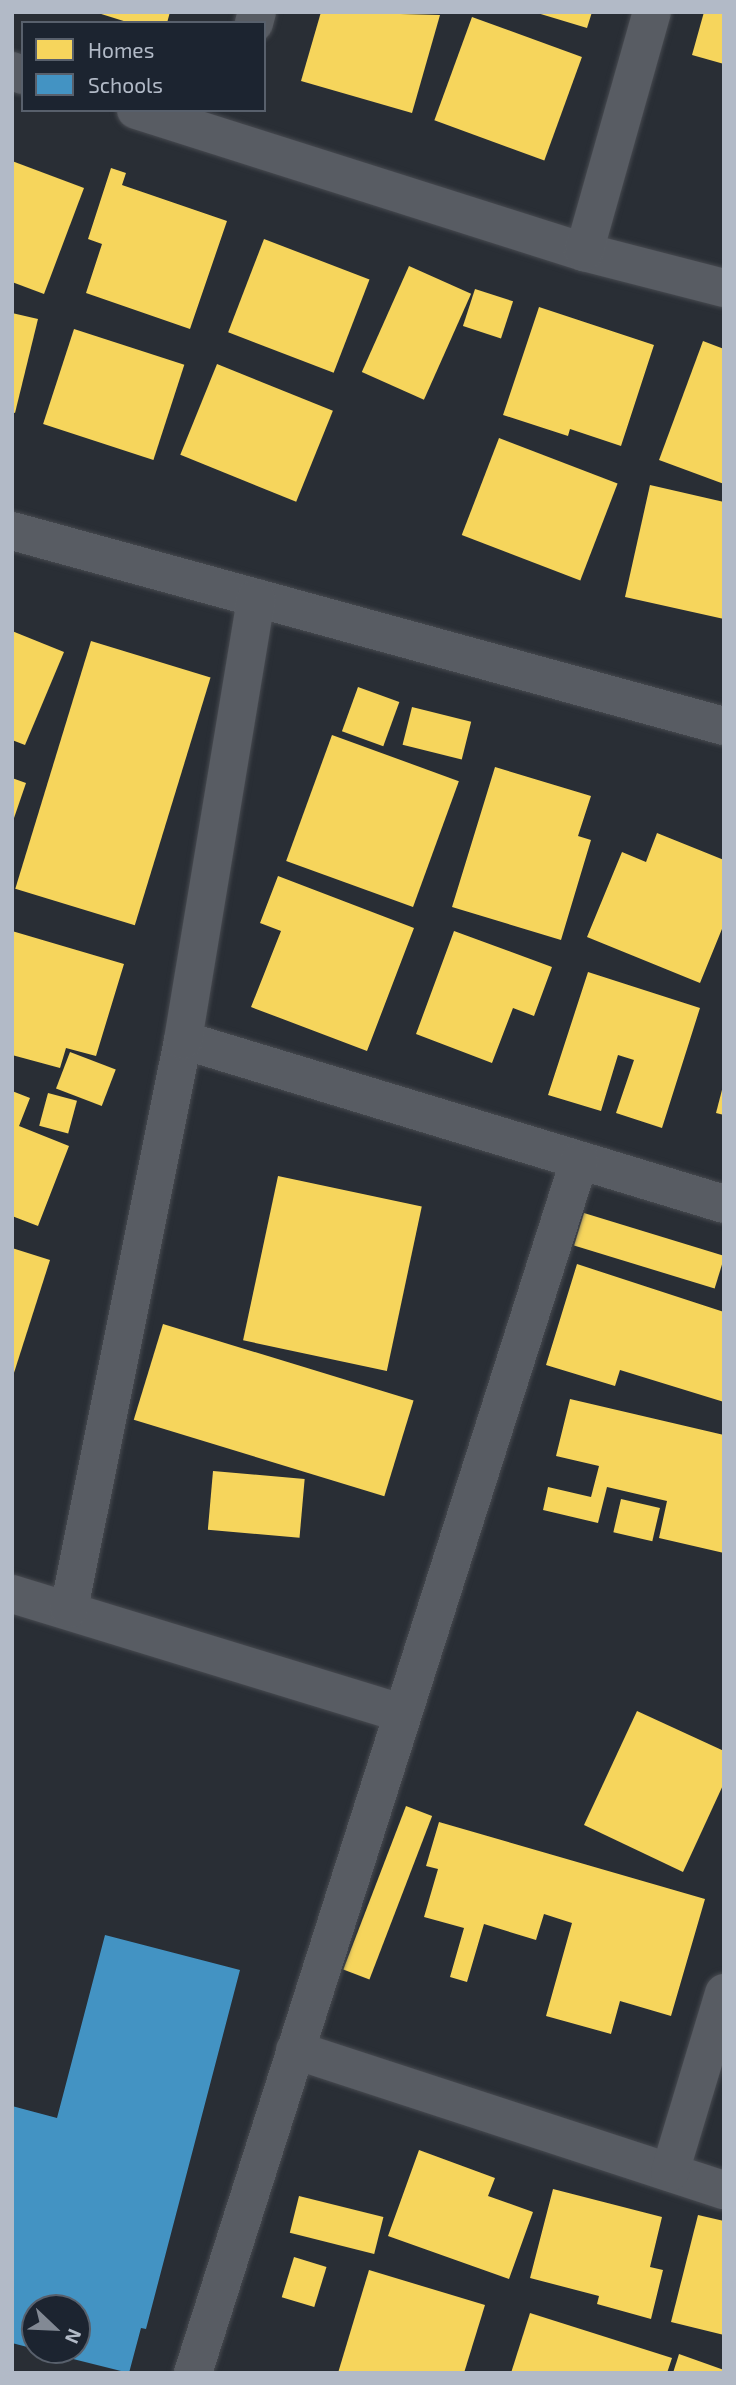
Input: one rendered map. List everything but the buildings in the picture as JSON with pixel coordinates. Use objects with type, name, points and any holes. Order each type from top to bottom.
[{"type":"street","points":[[584,252],[652,12]]},
{"type":"street","points":[[149,112],[226,124],[584,252],[724,288]]},
{"type":"street","points":[[12,531],[724,726]]},
{"type":"street","points":[[69,1609],[183,1040],[256,598]]},
{"type":"street","points":[[183,1040],[724,1205]]},
{"type":"street","points":[[192,2373],[579,1160]]},
{"type":"street","points":[[12,1594],[69,1609],[402,1713]]},
{"type":"street","points":[[670,2172],[724,1993]]},
{"type":"street","points":[[295,2050],[724,2190]]}]
